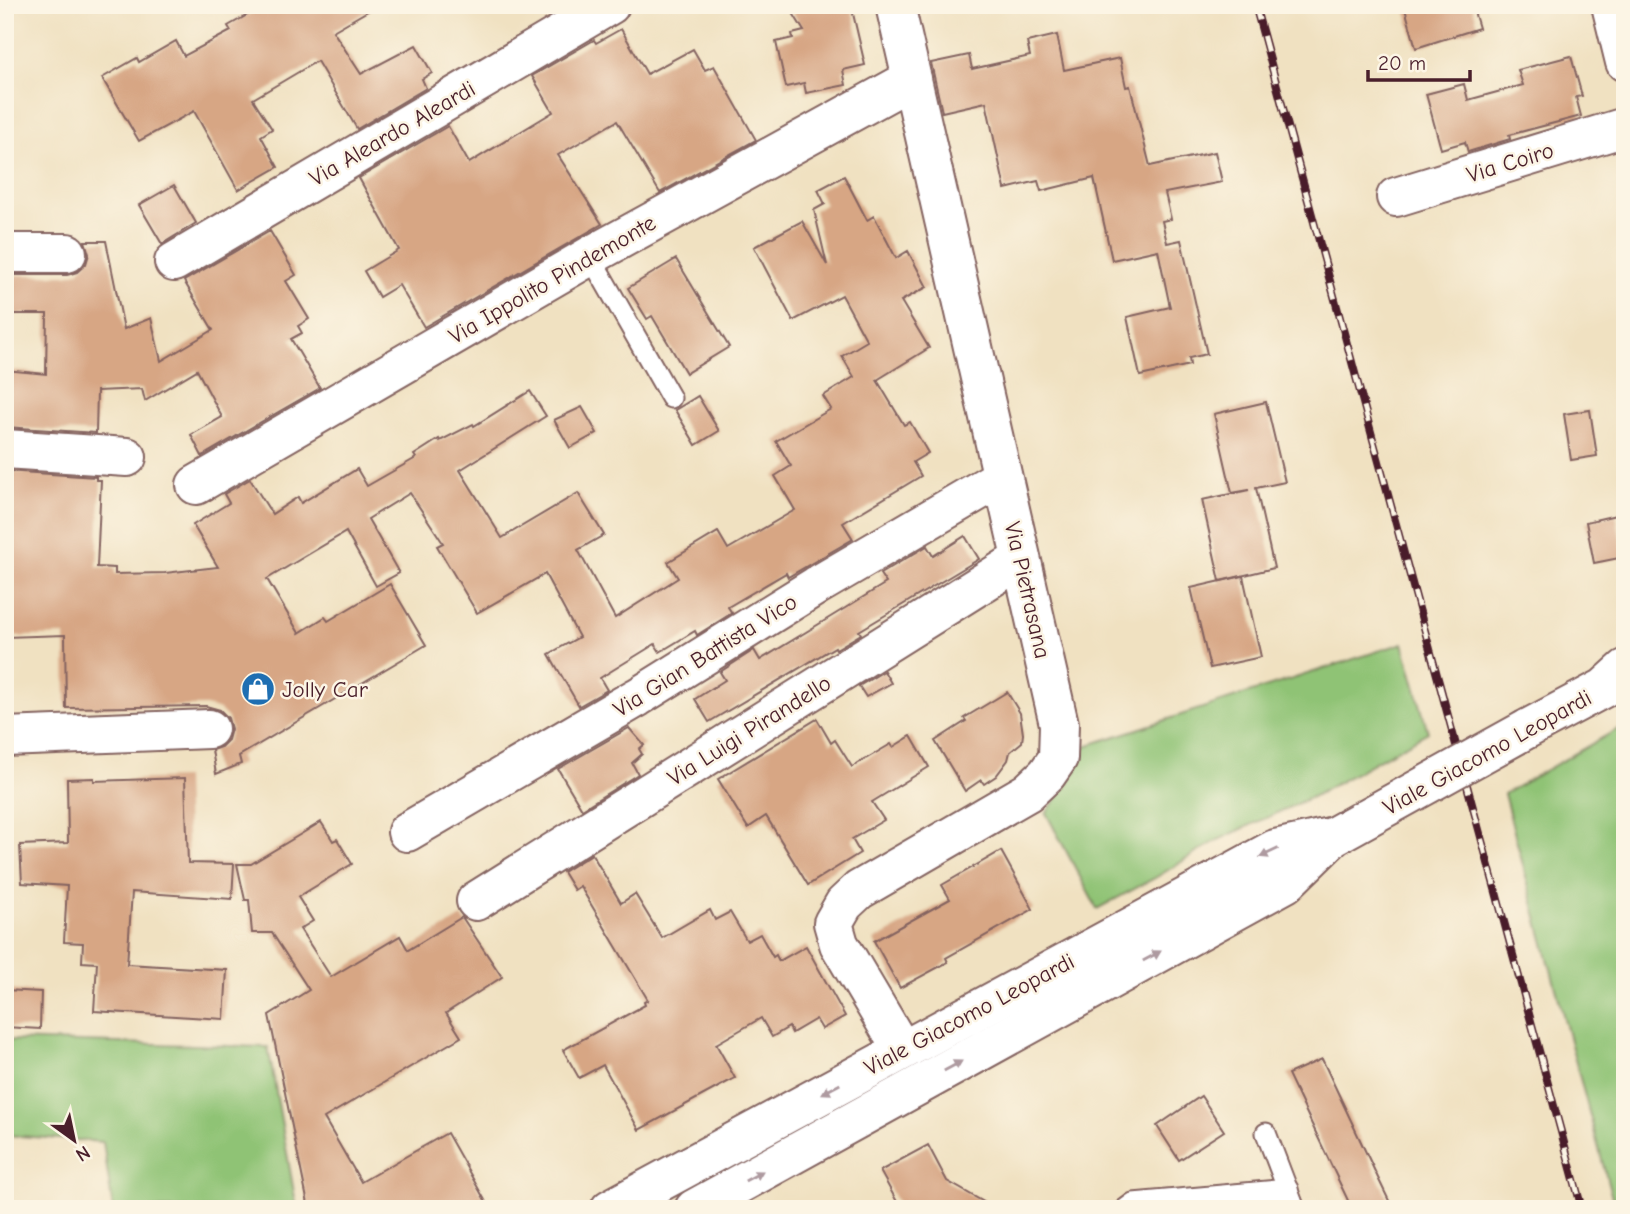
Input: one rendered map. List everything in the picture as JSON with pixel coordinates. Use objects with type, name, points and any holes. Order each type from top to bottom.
[{"type":"street","name":"Via Aleardo Aleardi","points":[[174,262],[610,5]]},
{"type":"street","name":"Via Pietrasana","points":[[895,5],[1059,724],[1058,758],[1047,774],[1028,792],[859,890],[844,904],[833,923],[839,944],[902,1050]]},
{"type":"street","points":[[1611,5],[1625,62]]},
{"type":"street","name":"Via Ippolito Pindemonte","points":[[196,485],[590,256],[912,79]]},
{"type":"street","name":"Via Coiro","points":[[1396,197],[1625,127]]},
{"type":"street","points":[[5,253],[67,253]]},
{"type":"street","points":[[5,449],[127,457]]},
{"type":"street","name":"Via Gian Battista Vico","points":[[407,832],[638,697],[816,586],[1002,477]]},
{"type":"street","name":"Via Luigi Pirandello","points":[[476,901],[1021,559]]},
{"type":"street","name":"Viale Giacomo Leopardi","points":[[694,1209],[1286,883],[1334,836],[1618,680]]},
{"type":"street","points":[[5,737],[209,729]]},
{"type":"street","name":"Viale Giacomo Leopardi","points":[[628,1204],[902,1050],[1275,849],[1334,836]]},
{"type":"lane","points":[[590,256],[671,398]]},
{"type":"lane","points":[[1266,1133],[1295,1209]]},
{"type":"lane","points":[[1125,1209],[1133,1203],[1166,1205],[1288,1189]]},
{"type":"green space","points":[[1403,643],[1428,732],[1316,795],[1218,840],[1097,909],[1046,813],[1071,775],[1076,749]]},
{"type":"green space","points":[[1625,725],[1625,1209],[1615,1209],[1504,794]]},
{"type":"green space","points":[[5,1040],[268,1047],[297,1209],[113,1209],[103,1142],[5,1135]]},
{"type":"building","points":[[265,5],[378,5],[333,31],[361,74],[416,45],[432,73],[422,79],[426,88],[357,129],[317,61],[253,99],[272,129],[261,136],[278,167],[238,190],[194,111],[139,141],[102,78],[137,58],[139,62],[176,41],[184,56],[231,31],[228,26]]},
{"type":"building","points":[[788,5],[851,5],[865,65],[843,70],[846,85],[806,93],[804,83],[786,87],[776,42],[793,38],[792,34],[804,31]]},
{"type":"building","points":[[1404,5],[1472,5],[1479,28],[1416,48]]},
{"type":"building","points":[[621,29],[647,74],[693,49],[705,70],[714,66],[756,140],[660,193],[617,121],[558,155],[602,224],[424,327],[399,285],[379,297],[364,271],[399,250],[359,178],[448,126],[469,163],[553,112],[532,76],[594,40],[596,43]]},
{"type":"building","points":[[1057,35],[1064,70],[1120,58],[1126,87],[1130,86],[1150,166],[1215,152],[1222,182],[1165,193],[1171,219],[1162,221],[1167,243],[1181,240],[1207,354],[1189,358],[1190,365],[1140,376],[1127,317],[1170,307],[1158,250],[1112,260],[1094,178],[1041,191],[1038,181],[1005,189],[986,102],[942,112],[931,63],[969,55],[972,69],[1030,56],[1027,42]]},
{"type":"building","points":[[1571,56],[1582,96],[1576,97],[1581,116],[1509,135],[1510,139],[1468,152],[1465,142],[1441,149],[1426,94],[1464,84],[1468,100],[1523,85],[1518,70]]},
{"type":"building","points":[[844,176],[867,220],[874,216],[896,258],[908,251],[927,287],[901,301],[929,348],[877,380],[904,425],[910,422],[928,453],[913,462],[921,476],[843,523],[853,539],[788,577],[786,573],[728,607],[732,613],[697,635],[695,631],[660,652],[655,644],[600,678],[607,690],[579,706],[549,654],[579,637],[545,574],[477,613],[437,546],[443,543],[410,493],[368,519],[399,573],[376,586],[346,532],[267,579],[299,633],[325,617],[328,621],[390,584],[426,645],[239,756],[241,764],[216,774],[212,750],[221,747],[228,740],[231,729],[228,718],[220,710],[206,706],[66,708],[65,635],[5,637],[5,471],[96,477],[96,480],[101,480],[97,567],[115,568],[115,574],[165,573],[218,567],[193,525],[229,503],[224,494],[250,479],[272,514],[298,497],[301,503],[357,469],[367,486],[416,458],[414,455],[439,439],[440,441],[473,424],[474,426],[530,391],[546,416],[460,470],[502,538],[578,493],[604,535],[578,550],[615,618],[678,578],[668,562],[718,532],[728,549],[795,510],[775,476],[791,466],[776,441],[831,409],[823,396],[854,377],[842,356],[867,341],[842,295],[793,321],[754,247],[802,221],[827,265],[814,210],[825,204],[818,190]]},
{"type":"building","points":[[174,185],[196,223],[162,244],[139,205]]},
{"type":"building","points":[[270,231],[296,275],[286,281],[309,319],[298,326],[302,333],[291,339],[320,388],[202,456],[191,435],[222,417],[197,370],[145,401],[142,389],[97,391],[96,433],[5,427],[5,370],[46,374],[47,314],[5,314],[5,275],[67,275],[77,272],[86,264],[89,254],[85,241],[106,241],[124,329],[151,318],[161,361],[213,330],[184,281]]},
{"type":"building","points":[[676,259],[729,347],[686,373],[652,316],[647,319],[628,288]]},
{"type":"building","points":[[698,396],[719,431],[696,445],[675,410]]},
{"type":"building","points":[[1266,402],[1285,482],[1256,488],[1274,568],[1220,581],[1202,500],[1249,490],[1232,493],[1214,414]]},
{"type":"building","points":[[582,407],[597,433],[570,448],[554,420]]},
{"type":"building","points":[[1590,410],[1597,456],[1571,460],[1564,414]]},
{"type":"building","points":[[1616,515],[1624,557],[1594,563],[1586,522]]},
{"type":"building","points":[[965,536],[979,559],[859,631],[861,634],[709,722],[695,699],[725,680],[720,672],[754,650],[760,660],[886,583],[880,574],[927,546],[933,556]]},
{"type":"building","points":[[1243,576],[1261,657],[1210,668],[1191,588]]},
{"type":"building","points":[[884,671],[891,683],[866,697],[859,686]]},
{"type":"building","points":[[1007,692],[1020,713],[1022,742],[1010,752],[1008,760],[996,776],[984,784],[981,780],[965,791],[935,741],[966,721],[964,718]]},
{"type":"building","points":[[817,719],[831,743],[835,740],[852,767],[891,744],[893,747],[911,736],[929,767],[872,802],[884,820],[852,839],[860,853],[808,885],[766,816],[748,828],[718,779]]},
{"type":"building","points":[[629,728],[644,745],[639,749],[642,754],[632,763],[638,774],[582,809],[558,769]]},
{"type":"building","points":[[94,778],[94,781],[185,778],[188,863],[234,864],[232,899],[132,892],[127,964],[227,970],[224,1019],[94,1011],[97,963],[82,962],[83,943],[64,942],[67,886],[22,883],[20,845],[68,843],[67,779]]},
{"type":"building","points":[[321,822],[333,841],[337,839],[352,864],[298,897],[313,921],[300,929],[331,977],[400,936],[408,950],[462,917],[502,977],[446,1013],[461,1037],[324,1118],[361,1182],[447,1133],[490,1209],[309,1209],[269,1015],[309,990],[272,933],[252,933],[249,900],[245,900],[237,864],[251,864]]},
{"type":"building","points":[[1001,851],[1033,909],[946,958],[948,962],[900,988],[874,941],[950,899],[942,885]]},
{"type":"building","points":[[592,854],[621,903],[635,894],[662,938],[710,910],[715,920],[730,912],[747,941],[760,934],[773,957],[776,955],[779,961],[806,946],[845,1016],[822,1029],[816,1019],[792,1033],[789,1027],[772,1037],[761,1018],[716,1044],[735,1078],[639,1130],[603,1065],[579,1078],[563,1050],[645,1005],[644,1002],[648,1000],[580,886],[574,890],[563,872]]},
{"type":"building","points":[[5,990],[41,992],[40,1029],[5,1027]]},
{"type":"building","points":[[1322,1059],[1393,1209],[1352,1209],[1288,1074]]},
{"type":"building","points":[[1201,1096],[1224,1131],[1179,1160],[1157,1126]]},
{"type":"building","points":[[928,1145],[947,1181],[996,1209],[901,1209],[880,1171]]},
{"type":"railway","points":[[1255,5],[1582,1209]]},
{"type":"place","name":"Jolly Car","points":[[258,689]]}]
